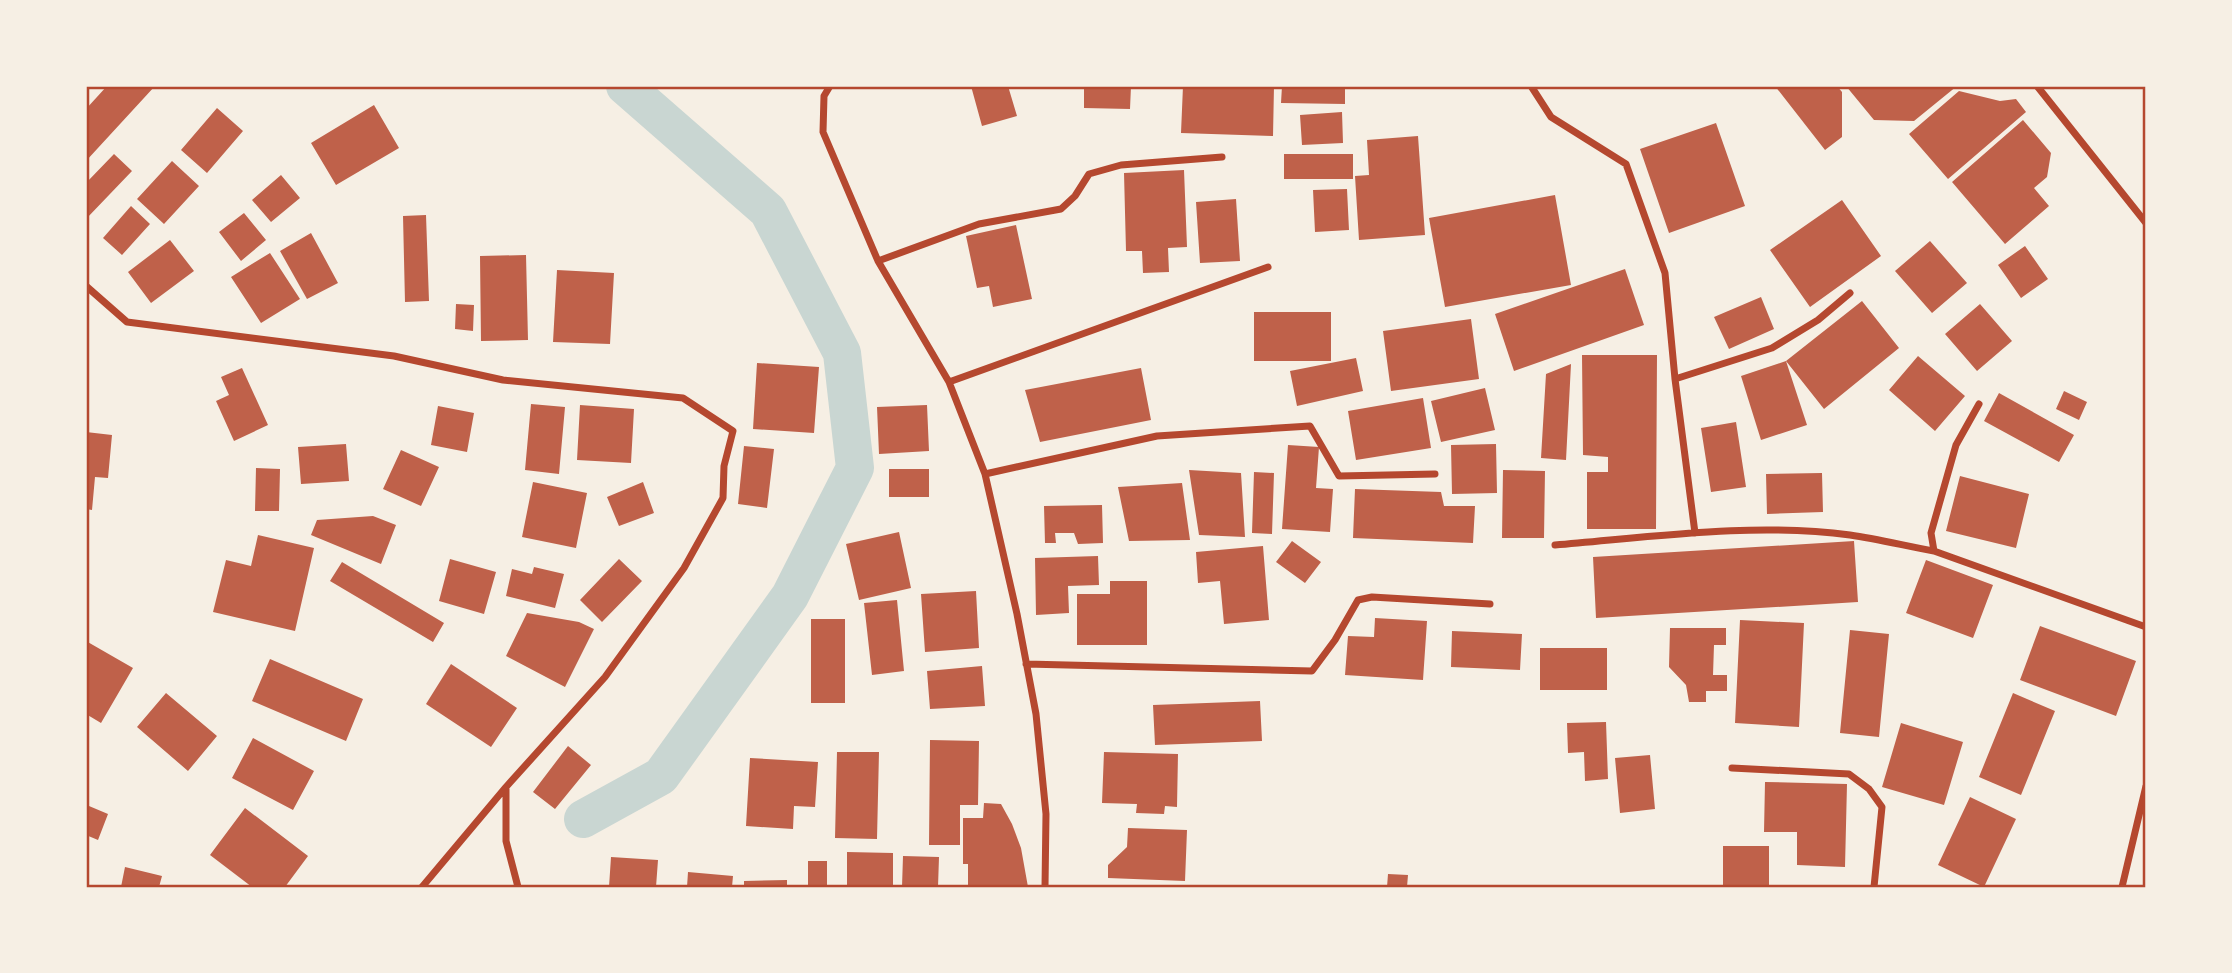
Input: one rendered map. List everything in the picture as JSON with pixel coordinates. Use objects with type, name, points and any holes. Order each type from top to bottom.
[{"type":"street","points":[[830,86],[824,96],[823,132],[878,261],[949,382],[985,474],[1017,614],[1036,714],[1046,814],[1045,887]]},
{"type":"street","points":[[1531,86],[1551,117],[1626,164],[1665,273],[1675,379],[1695,533]]},
{"type":"street","points":[[2037,86],[2146,223]]},
{"type":"street","points":[[878,261],[979,224],[1061,209],[1075,196],[1089,174],[1121,165],[1222,157]]},
{"type":"street","points":[[949,382],[1268,267]]},
{"type":"street","points":[[86,286],[127,322],[394,356],[503,380],[683,398],[733,431],[724,466],[723,498],[684,568],[605,677],[506,787],[422,887]]},
{"type":"street","points":[[1675,379],[1772,348],[1818,320],[1850,292]]},
{"type":"street","points":[[1934,551],[1931,533],[1956,445],[1979,404]]},
{"type":"street","points":[[985,474],[1157,436],[1310,426],[1339,476],[1435,474]]},
{"type":"street","points":[[1555,545],[1695,533],[1778,530],[1849,535],[1934,551],[2146,627]]},
{"type":"street","points":[[1026,664],[1312,671],[1335,640],[1358,600],[1372,597],[1490,604]]},
{"type":"street","points":[[1732,768],[1849,774],[1869,789],[1882,807],[1874,887]]},
{"type":"street","points":[[2122,887],[2146,786]]},
{"type":"street","points":[[506,787],[506,841],[518,887]]},
{"type":"building","points":[[107,86],[155,86],[86,161],[86,109]]},
{"type":"building","points":[[971,86],[1008,86],[1017,116],[982,126]]},
{"type":"building","points":[[1084,86],[1131,86],[1130,109],[1084,108]]},
{"type":"building","points":[[1183,86],[1274,86],[1273,136],[1181,133]]},
{"type":"building","points":[[1282,86],[1345,86],[1345,104],[1281,103]]},
{"type":"building","points":[[1775,86],[1837,86],[1842,92],[1842,137],[1825,150]]},
{"type":"building","points":[[1846,86],[1957,86],[1914,121],[1874,120]]},
{"type":"building","points":[[1959,91],[2000,101],[2016,99],[2026,112],[1948,179],[1909,134]]},
{"type":"building","points":[[374,105],[399,148],[336,185],[311,143]]},
{"type":"building","points":[[217,108],[243,131],[207,173],[181,150]]},
{"type":"building","points":[[1342,112],[1343,143],[1302,145],[1300,115]]},
{"type":"building","points":[[2023,120],[2051,153],[2047,177],[2034,188],[2049,206],[2005,244],[1952,182]]},
{"type":"building","points":[[1716,123],[1745,206],[1669,233],[1640,149]]},
{"type":"building","points":[[1418,136],[1425,235],[1359,240],[1355,176],[1369,175],[1367,140]]},
{"type":"building","points":[[114,154],[132,171],[86,219],[86,183]]},
{"type":"building","points":[[1284,154],[1353,154],[1353,179],[1284,179]]},
{"type":"building","points":[[172,161],[199,186],[164,224],[137,199]]},
{"type":"building","points":[[1184,170],[1187,247],[1168,248],[1169,272],[1143,273],[1142,251],[1126,251],[1124,173]]},
{"type":"building","points":[[281,175],[300,198],[271,222],[252,200]]},
{"type":"building","points":[[1347,189],[1349,230],[1315,232],[1313,190]]},
{"type":"building","points":[[1555,195],[1571,285],[1445,307],[1429,218]]},
{"type":"building","points":[[1236,199],[1240,261],[1200,263],[1196,202]]},
{"type":"building","points":[[1842,200],[1881,256],[1810,307],[1770,250]]},
{"type":"building","points":[[131,206],[150,224],[122,255],[103,238]]},
{"type":"building","points":[[244,213],[266,240],[241,261],[219,232]]},
{"type":"building","points":[[426,215],[429,301],[405,302],[403,216]]},
{"type":"building","points":[[1016,225],[1032,299],[993,307],[989,286],[977,288],[966,236]]},
{"type":"building","points":[[311,233],[338,283],[307,299],[280,251]]},
{"type":"building","points":[[170,240],[194,271],[151,303],[128,272]]},
{"type":"building","points":[[1930,241],[1967,283],[1932,313],[1895,271]]},
{"type":"building","points":[[2025,246],[2048,279],[2021,298],[1998,265]]},
{"type":"building","points":[[270,253],[300,299],[261,323],[231,277]]},
{"type":"building","points":[[526,255],[528,340],[481,341],[480,256]]},
{"type":"building","points":[[1625,269],[1644,325],[1514,371],[1495,314]]},
{"type":"building","points":[[557,270],[614,273],[610,344],[553,342]]},
{"type":"building","points":[[1761,297],[1774,329],[1729,349],[1714,317]]},
{"type":"building","points":[[1862,301],[1899,348],[1824,409],[1786,361]]},
{"type":"building","points":[[456,304],[474,305],[473,331],[455,329]]},
{"type":"building","points":[[1980,304],[2012,341],[1977,371],[1945,334]]},
{"type":"building","points":[[1254,312],[1331,312],[1331,361],[1254,361]]},
{"type":"building","points":[[1471,319],[1479,379],[1391,391],[1383,331]]},
{"type":"building","points":[[1582,355],[1657,355],[1656,529],[1587,529],[1587,472],[1608,472],[1608,457],[1583,455]]},
{"type":"building","points":[[1918,356],[1965,396],[1935,431],[1889,390]]},
{"type":"building","points":[[1356,358],[1363,391],[1297,406],[1290,371]]},
{"type":"building","points":[[1786,361],[1807,425],[1761,440],[1741,376]]},
{"type":"building","points":[[757,363],[819,367],[814,433],[753,429]]},
{"type":"building","points":[[1571,364],[1566,460],[1541,458],[1546,374]]},
{"type":"building","points":[[242,368],[268,425],[234,441],[216,401],[229,395],[221,377]]},
{"type":"building","points":[[1141,368],[1151,420],[1040,442],[1025,390]]},
{"type":"building","points":[[1485,388],[1495,430],[1441,442],[1431,401]]},
{"type":"building","points":[[2064,391],[2087,402],[2079,420],[2056,409]]},
{"type":"building","points":[[1999,393],[2074,435],[2059,462],[1984,421]]},
{"type":"building","points":[[1423,398],[1431,448],[1356,460],[1348,411]]},
{"type":"building","points":[[531,404],[565,407],[559,474],[525,470]]},
{"type":"building","points":[[580,405],[634,409],[631,463],[577,460]]},
{"type":"building","points":[[927,405],[929,451],[879,454],[877,407]]},
{"type":"building","points":[[438,406],[474,413],[467,452],[431,445]]},
{"type":"building","points":[[1736,422],[1746,487],[1711,492],[1701,428]]},
{"type":"building","points":[[86,432],[112,435],[108,478],[95,477],[92,510],[86,509]]},
{"type":"building","points":[[346,444],[349,481],[301,484],[298,447]]},
{"type":"building","points":[[1496,444],[1497,493],[1452,494],[1451,445]]},
{"type":"building","points":[[1288,445],[1319,447],[1316,488],[1333,489],[1330,532],[1282,529]]},
{"type":"building","points":[[744,446],[774,449],[767,508],[738,504]]},
{"type":"building","points":[[401,450],[439,467],[421,506],[383,489]]},
{"type":"building","points":[[256,468],[280,469],[279,511],[255,511]]},
{"type":"building","points":[[889,469],[929,469],[929,497],[889,497]]},
{"type":"building","points":[[1189,470],[1241,473],[1245,537],[1199,535]]},
{"type":"building","points":[[1503,470],[1545,471],[1544,538],[1502,538]]},
{"type":"building","points":[[1254,472],[1274,473],[1272,534],[1252,533]]},
{"type":"building","points":[[1822,473],[1823,512],[1767,514],[1766,474]]},
{"type":"building","points":[[1960,476],[2029,494],[2016,548],[1946,531]]},
{"type":"building","points":[[533,482],[587,493],[576,548],[522,537]]},
{"type":"building","points":[[643,482],[654,513],[619,526],[607,497]]},
{"type":"building","points":[[1182,483],[1190,540],[1129,541],[1118,487]]},
{"type":"building","points":[[1355,489],[1441,492],[1444,506],[1475,506],[1473,543],[1353,538]]},
{"type":"building","points":[[1102,505],[1103,543],[1078,544],[1074,533],[1055,533],[1056,543],[1045,543],[1044,506]]},
{"type":"building","points":[[373,516],[396,525],[381,564],[311,535],[317,520]]},
{"type":"building","points":[[899,532],[911,588],[859,600],[846,544]]},
{"type":"building","points":[[258,535],[314,548],[295,631],[213,612],[226,560],[251,566]]},
{"type":"building","points":[[1292,541],[1321,562],[1305,583],[1276,562]]},
{"type":"building","points":[[1854,541],[1858,602],[1596,618],[1593,557]]},
{"type":"building","points":[[1263,546],[1269,620],[1224,624],[1220,581],[1198,583],[1196,552]]},
{"type":"building","points":[[1098,556],[1099,585],[1068,586],[1069,613],[1036,615],[1035,558]]},
{"type":"building","points":[[450,559],[496,572],[484,614],[439,601]]},
{"type":"building","points":[[619,559],[642,581],[602,622],[580,600]]},
{"type":"building","points":[[1926,560],[1993,585],[1973,638],[1906,613]]},
{"type":"building","points":[[342,562],[444,623],[433,642],[330,581]]},
{"type":"building","points":[[534,567],[564,574],[555,608],[506,596],[512,569],[532,574]]},
{"type":"building","points":[[1110,581],[1147,581],[1147,645],[1077,645],[1077,594],[1110,594]]},
{"type":"building","points":[[976,591],[979,648],[925,652],[921,594]]},
{"type":"building","points":[[897,600],[904,671],[872,675],[864,603]]},
{"type":"building","points":[[527,613],[579,622],[594,629],[565,687],[506,656]]},
{"type":"building","points":[[1375,618],[1427,621],[1423,680],[1345,675],[1348,636],[1374,637]]},
{"type":"building","points":[[811,619],[845,619],[845,703],[811,703]]},
{"type":"building","points":[[1740,620],[1804,623],[1799,727],[1735,723]]},
{"type":"building","points":[[2040,626],[2136,661],[2116,716],[2020,680]]},
{"type":"building","points":[[1670,628],[1726,628],[1726,645],[1714,645],[1713,675],[1727,675],[1727,691],[1706,691],[1706,702],[1689,702],[1686,685],[1669,667]]},
{"type":"building","points":[[1850,630],[1889,634],[1879,737],[1840,733]]},
{"type":"building","points":[[1452,631],[1522,634],[1520,670],[1451,667]]},
{"type":"building","points":[[86,641],[133,668],[101,723],[86,714]]},
{"type":"building","points":[[1540,648],[1607,648],[1607,690],[1540,690]]},
{"type":"building","points":[[270,659],[363,699],[346,741],[252,701]]},
{"type":"building","points":[[451,664],[517,708],[491,747],[426,704]]},
{"type":"building","points":[[982,666],[985,706],[930,709],[927,671]]},
{"type":"building","points":[[166,693],[217,736],[188,771],[137,727]]},
{"type":"building","points":[[2013,693],[2055,711],[2021,795],[1979,777]]},
{"type":"building","points":[[1260,701],[1262,741],[1155,745],[1153,705]]},
{"type":"building","points":[[1606,722],[1608,779],[1585,781],[1584,752],[1568,753],[1567,723]]},
{"type":"building","points":[[1901,723],[1963,742],[1944,805],[1882,787]]},
{"type":"building","points":[[253,738],[314,771],[293,810],[232,778]]},
{"type":"building","points":[[930,740],[979,741],[978,805],[960,805],[960,845],[929,845]]},
{"type":"building","points":[[568,746],[591,765],[555,809],[533,792]]},
{"type":"building","points":[[837,752],[879,752],[877,839],[835,838]]},
{"type":"building","points":[[1104,752],[1178,754],[1177,807],[1165,806],[1164,814],[1136,813],[1137,804],[1102,803]]},
{"type":"building","points":[[1650,755],[1655,809],[1620,813],[1615,758]]},
{"type":"building","points":[[750,758],[818,762],[815,807],[794,806],[793,829],[746,826]]},
{"type":"building","points":[[1765,782],[1847,784],[1845,867],[1797,865],[1797,832],[1764,832]]},
{"type":"building","points":[[1970,797],[2016,819],[1984,887],[1938,865]]},
{"type":"building","points":[[984,803],[1001,804],[1012,824],[1021,848],[1028,887],[968,887],[968,864],[963,864],[963,818],[983,818]]},
{"type":"building","points":[[89,806],[108,814],[98,840],[86,835],[86,814]]},
{"type":"building","points":[[245,808],[308,856],[285,887],[252,887],[210,855]]},
{"type":"building","points":[[1128,828],[1187,830],[1185,881],[1108,878],[1108,865],[1127,847]]},
{"type":"building","points":[[1723,846],[1769,846],[1769,887],[1723,887]]},
{"type":"building","points":[[847,852],[893,853],[893,887],[847,887]]},
{"type":"building","points":[[903,856],[939,857],[938,887],[902,887]]},
{"type":"building","points":[[611,857],[658,860],[656,887],[609,887]]},
{"type":"building","points":[[808,861],[827,861],[827,887],[808,887]]},
{"type":"building","points":[[125,867],[162,876],[159,887],[121,887]]},
{"type":"building","points":[[688,872],[733,876],[732,887],[687,887]]},
{"type":"building","points":[[1388,874],[1408,875],[1407,887],[1387,887]]},
{"type":"building","points":[[787,880],[787,887],[744,887],[744,881]]},
{"type":"waterway","points":[[583,819],[661,776],[790,596],[855,468],[842,353],[768,211],[625,86]]}]
